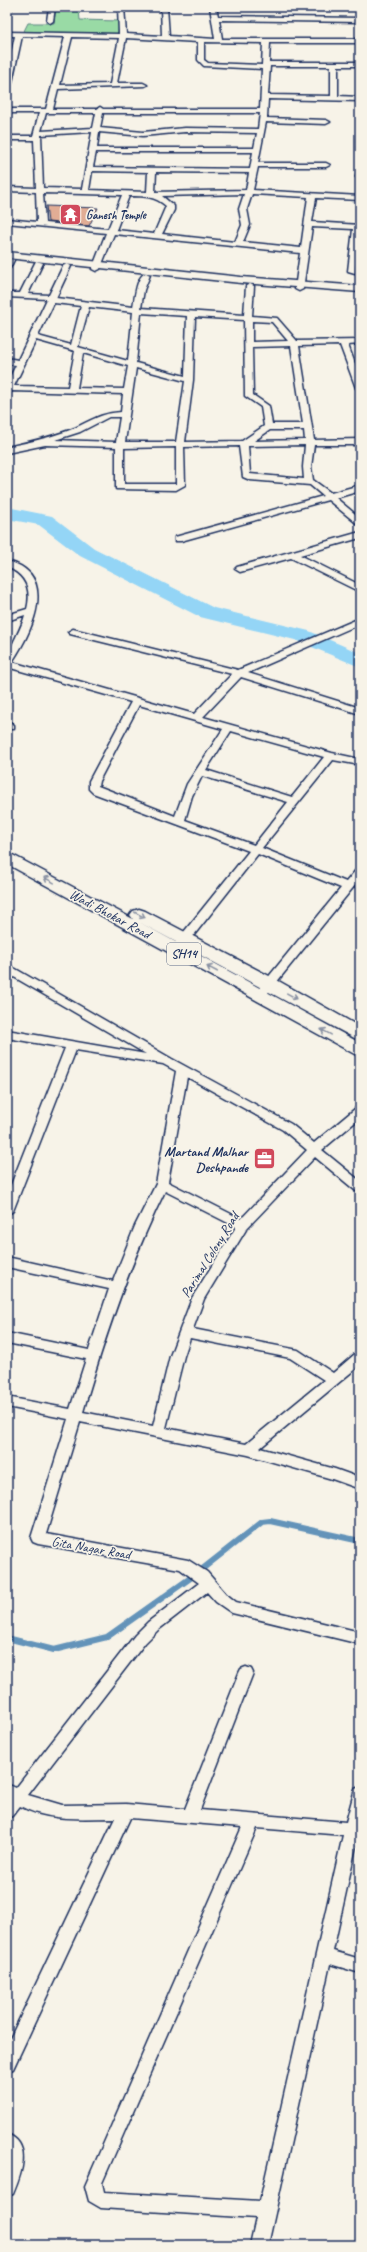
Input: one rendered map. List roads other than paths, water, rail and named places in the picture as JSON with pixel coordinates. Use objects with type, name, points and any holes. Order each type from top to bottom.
[{"type":"main road","name":"Wadi Bhokar Road","points":[[7,844],[180,944]]},
{"type":"main road","name":"Wadi Bhokar Road","points":[[7,857],[180,944],[357,1039]]},
{"type":"street","points":[[7,12],[10,7]]},
{"type":"street","points":[[50,21],[52,7]]},
{"type":"street","points":[[113,86],[123,36],[121,7]]},
{"type":"street","points":[[164,7],[166,38]]},
{"type":"street","points":[[213,7],[219,41]]},
{"type":"street","points":[[215,18],[261,16],[331,16],[360,20]]},
{"type":"street","points":[[7,34],[123,36],[219,41],[360,41]]},
{"type":"street","points":[[7,87],[9,70],[19,34]]},
{"type":"street","points":[[42,224],[38,190],[37,136],[55,87],[69,36]]},
{"type":"street","points":[[201,40],[201,60],[206,65],[267,66],[360,64]]},
{"type":"street","points":[[238,245],[246,226],[243,209],[249,192],[252,168],[263,120],[268,40]]},
{"type":"street","points":[[334,98],[335,64]]},
{"type":"street","points":[[55,87],[143,85]]},
{"type":"street","points":[[265,97],[360,99]]},
{"type":"street","points":[[7,111],[100,109],[263,111]]},
{"type":"street","points":[[85,191],[100,109]]},
{"type":"street","points":[[263,120],[326,122]]},
{"type":"street","points":[[7,138],[96,130],[143,134],[185,130],[260,131]]},
{"type":"street","points":[[157,150],[158,133]]},
{"type":"street","points":[[92,150],[256,150]]},
{"type":"street","points":[[89,169],[152,170],[326,165]]},
{"type":"street","points":[[151,194],[152,170]]},
{"type":"street","points":[[7,189],[151,194],[249,192],[360,198]]},
{"type":"street","points":[[97,266],[127,192]]},
{"type":"street","points":[[151,194],[164,200],[170,206],[170,210],[157,236]]},
{"type":"street","points":[[299,287],[312,196]]},
{"type":"street","points":[[7,221],[304,251]]},
{"type":"street","points":[[308,224],[359,227],[352,271]]},
{"type":"street","points":[[8,260],[67,266],[82,265]]},
{"type":"street","points":[[8,260],[97,266],[360,293]]},
{"type":"street","points":[[24,296],[39,263]]},
{"type":"street","points":[[67,266],[50,298],[8,390],[128,392]]},
{"type":"street","points":[[97,266],[146,275],[250,286],[360,289]]},
{"type":"street","points":[[146,275],[140,290],[137,310],[132,364],[120,445],[119,487],[176,487],[181,485],[180,444],[189,380],[191,314]]},
{"type":"street","points":[[250,286],[246,318],[249,345],[249,396],[265,406],[268,427]]},
{"type":"street","points":[[7,295],[50,298],[137,310],[274,320],[296,344],[310,444],[307,467],[309,482]]},
{"type":"street","points":[[72,390],[77,349],[86,304]]},
{"type":"street","points":[[33,337],[189,380]]},
{"type":"street","points":[[249,345],[360,342]]},
{"type":"street","points":[[343,343],[360,388]]},
{"type":"street","points":[[7,361],[21,362]]},
{"type":"street","points":[[7,450],[39,443],[57,435],[77,430],[107,415],[125,414]]},
{"type":"street","points":[[242,444],[268,427],[307,427]]},
{"type":"street","points":[[39,443],[120,445],[310,444],[360,442]]},
{"type":"street","points":[[242,444],[247,476],[309,482],[315,484],[360,523]]},
{"type":"street","points":[[178,539],[360,488]]},
{"type":"street","points":[[240,569],[360,535]]},
{"type":"street","points":[[291,554],[360,590]]},
{"type":"street","points":[[8,565],[26,574],[33,587],[32,610],[17,649],[7,663],[228,728],[330,756],[360,762]]},
{"type":"street","points":[[348,584],[360,580]]},
{"type":"street","points":[[7,618],[32,610]]},
{"type":"street","points":[[197,718],[239,673],[335,630],[360,621]]},
{"type":"street","points":[[73,632],[239,673],[360,711]]},
{"type":"street","points":[[136,702],[94,781],[93,787],[96,791],[255,849],[348,887]]},
{"type":"street","points":[[179,821],[180,813],[200,772],[228,728]]},
{"type":"street","points":[[180,944],[330,756]]},
{"type":"street","points":[[200,772],[294,801]]},
{"type":"street","points":[[264,989],[360,872]]},
{"type":"street","points":[[7,968],[182,1070],[287,1127],[360,1188]]},
{"type":"street","points":[[7,1034],[168,1062]]},
{"type":"street","points":[[7,1211],[72,1046]]},
{"type":"street","points":[[76,1414],[116,1286],[140,1224],[162,1184],[182,1070]]},
{"type":"street","name":"Parimal Colony Road","points":[[159,1431],[177,1356],[198,1298],[243,1225],[314,1150],[360,1111]]},
{"type":"street","points":[[162,1184],[243,1225]]},
{"type":"street","points":[[7,1262],[116,1286]]},
{"type":"street","points":[[186,1332],[232,1343],[293,1354],[333,1380]]},
{"type":"street","points":[[7,1338],[93,1356]]},
{"type":"street","points":[[248,1450],[360,1358]]},
{"type":"street","points":[[7,1402],[76,1414],[248,1450],[335,1474],[360,1484]]},
{"type":"street","name":"Gita Nagar Road","points":[[76,1414],[38,1538],[183,1564],[205,1579],[221,1598],[232,1607],[360,1638]]},
{"type":"street","points":[[7,1811],[12,1793],[140,1639],[205,1579]]},
{"type":"street","points":[[190,1817],[246,1673]]},
{"type":"street","points":[[12,1793],[31,1804],[62,1812],[126,1811],[352,1829]]},
{"type":"street","points":[[259,2245],[360,1794]]},
{"type":"street","points":[[7,2063],[126,1811]]},
{"type":"street","points":[[252,1821],[94,2183],[93,2190],[96,2196],[101,2200],[267,2210]]},
{"type":"street","points":[[323,1955],[360,1966]]},
{"type":"street","points":[[7,2142],[13,2147],[16,2154],[7,2188]]},
{"type":"waterway","points":[[7,513],[45,520],[87,552],[207,613],[302,635],[360,661]]},
{"type":"waterway","points":[[7,1638],[54,1650],[107,1637],[196,1574],[262,1522],[270,1521],[360,1541]]},
{"type":"place","name":"Ganesh Temple","points":[[71,215]]},
{"type":"place","name":"Martand Malhar Deshpande","points":[[264,1159]]}]
